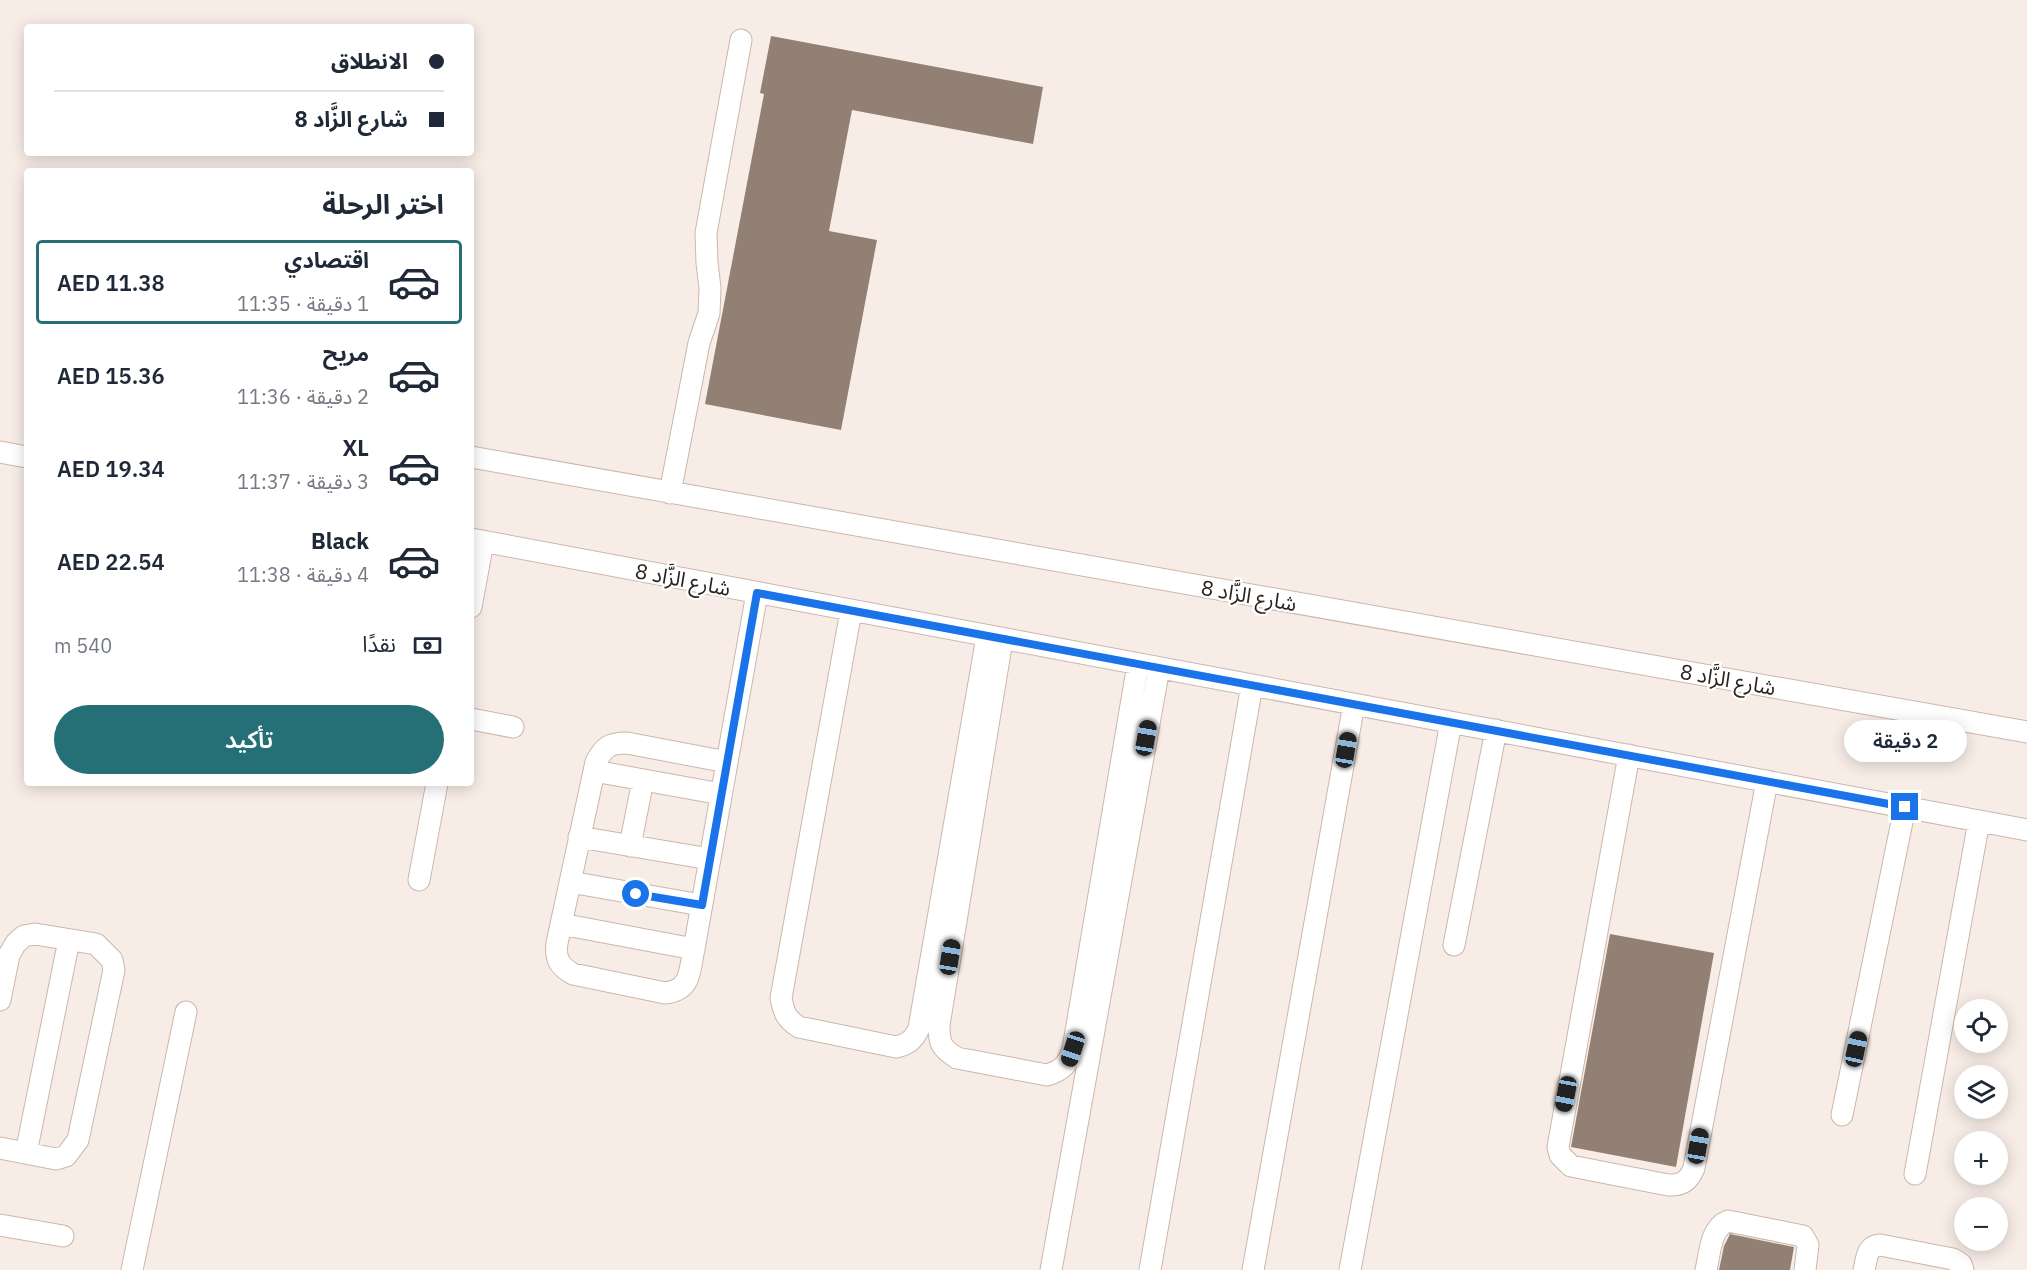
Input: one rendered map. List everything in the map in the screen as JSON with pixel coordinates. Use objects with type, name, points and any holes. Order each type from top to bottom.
[{"type":"street","points":[[670,493],[699,343],[709,313],[710,288],[706,233],[741,39]]},
{"type":"street","points":[[0,452],[24,456]]},
{"type":"street","name":"شارع الزَّاد 8","points":[[474,458],[2027,732]]},
{"type":"street","points":[[474,573],[477,540]]},
{"type":"street","name":"شارع الزَّاد 8","points":[[477,540],[2027,830]]},
{"type":"street","points":[[727,762],[627,743],[615,743],[603,750],[596,762],[561,924],[556,955],[561,967],[573,974],[665,993],[676,992],[684,987],[694,949],[757,593]]},
{"type":"street","points":[[851,611],[781,998],[788,1021],[799,1027],[896,1047],[905,1045],[914,1039],[919,1028],[994,638]]},
{"type":"street","points":[[994,638],[941,1013],[939,1042],[946,1051],[957,1058],[1047,1075],[1058,1072],[1068,1063],[1073,1049],[1149,666]]},
{"type":"street","points":[[1051,1270],[1149,666]]},
{"type":"street","points":[[1150,1270],[1252,685]]},
{"type":"street","points":[[1253,1270],[1354,704]]},
{"type":"street","points":[[474,720],[513,727]]},
{"type":"street","points":[[1350,1270],[1451,722]]},
{"type":"street","points":[[1454,945],[1496,730]]},
{"type":"street","points":[[1629,755],[1558,1147],[1560,1155],[1571,1166],[1646,1181],[1675,1186],[1687,1180],[1694,1168],[1767,781]]},
{"type":"street","points":[[594,771],[721,794]]},
{"type":"street","points":[[630,846],[643,780]]},
{"type":"street","points":[[419,880],[437,786]]},
{"type":"street","points":[[1842,1115],[1905,807]]},
{"type":"street","points":[[1915,1174],[1979,821]]},
{"type":"street","points":[[579,837],[710,859]]},
{"type":"street","points":[[570,882],[702,905]]},
{"type":"street","points":[[561,924],[694,949]]},
{"type":"street","points":[[0,1000],[9,954],[24,936],[35,934],[96,944],[112,960],[114,970],[78,1140],[66,1156],[56,1159],[0,1148]]},
{"type":"street","points":[[26,1153],[69,940]]},
{"type":"street","points":[[132,1270],[186,1012]]},
{"type":"street","points":[[1706,1270],[1715,1233],[1722,1223],[1728,1221],[1803,1236],[1808,1245],[1805,1270]]},
{"type":"street","points":[[0,1225],[63,1236]]},
{"type":"street","points":[[1864,1270],[1869,1251],[1872,1247],[1880,1245],[1953,1259],[1961,1264],[1963,1270]]},
{"type":"shaded area","points":[[0,0],[2027,0],[2027,1270],[0,1270]]},
{"type":"building","points":[[771,36],[1043,87],[1033,144],[852,110],[829,231],[877,240],[841,430],[705,404],[764,94],[760,93]]},
{"type":"building","points":[[1610,934],[1714,953],[1676,1167],[1571,1147]]},
{"type":"building","points":[[1730,1234],[1794,1247],[1790,1270],[1719,1270],[1724,1246]]},
{"type":"route","points":[[636,894],[702,905],[757,593],[1905,807]]}]
